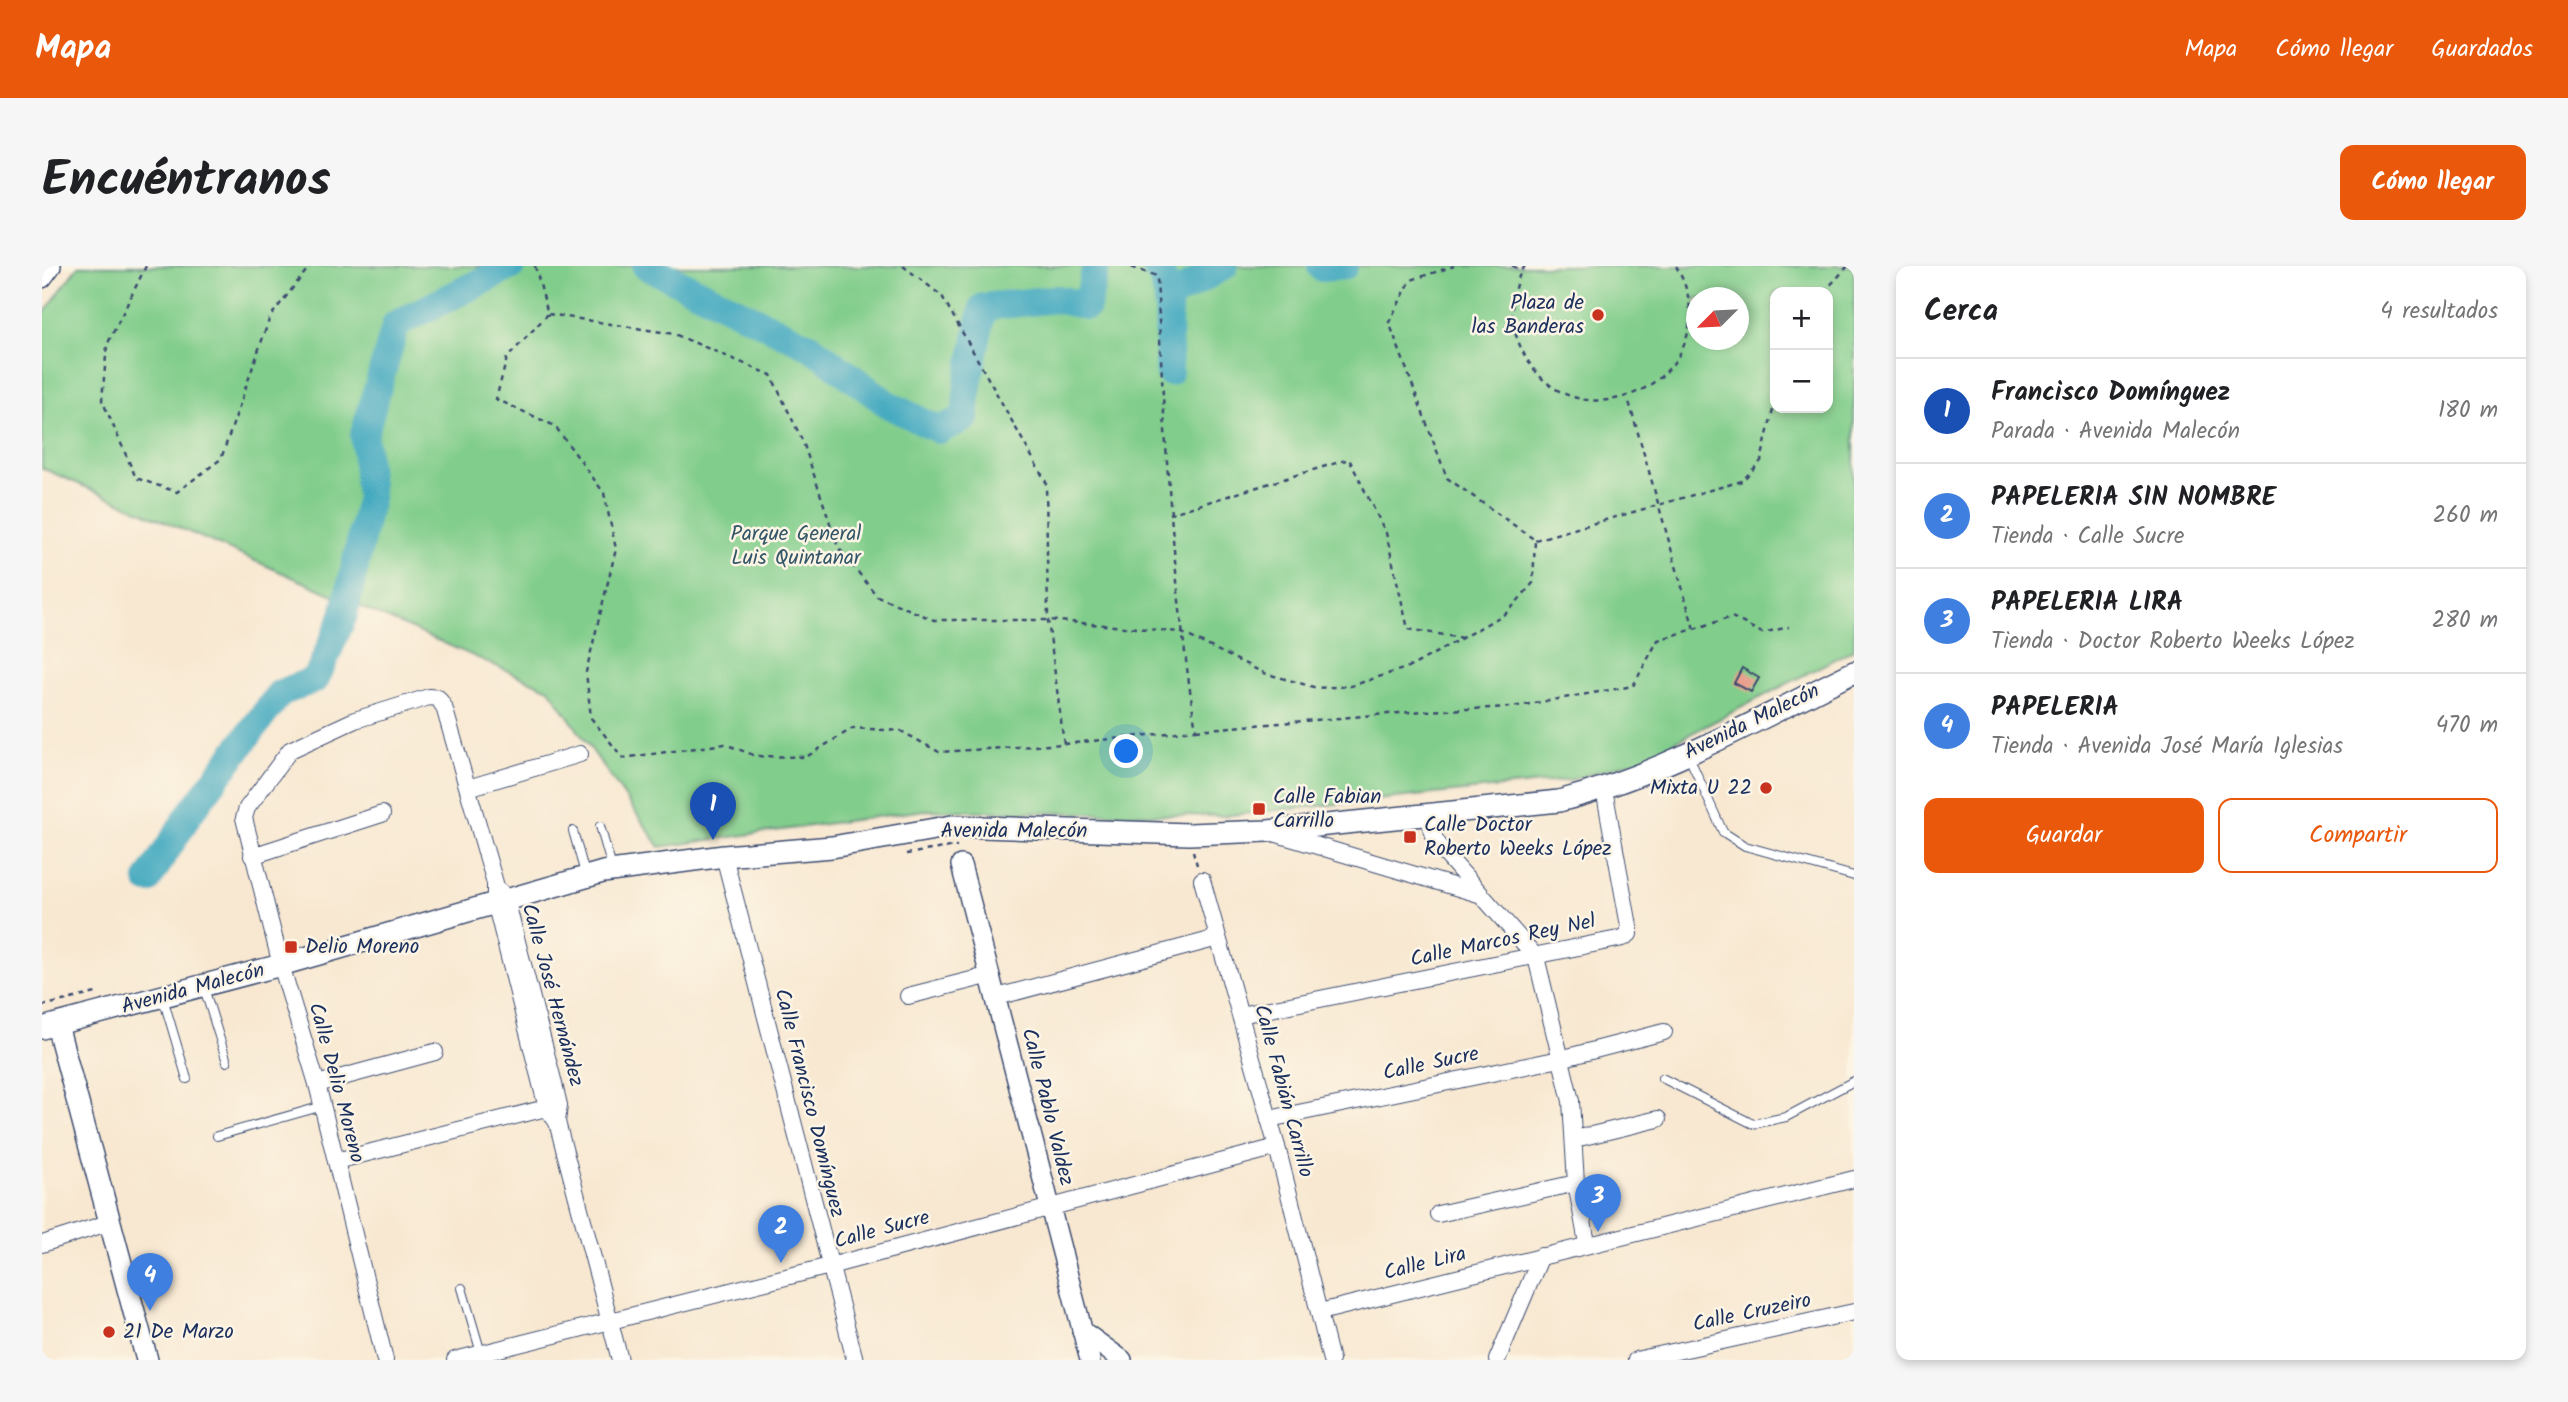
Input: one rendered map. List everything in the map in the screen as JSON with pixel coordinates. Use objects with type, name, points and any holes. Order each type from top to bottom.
[{"type":"main road","name":"Avenida Malecón","points":[[49,1026],[281,965],[499,895],[613,871],[724,856],[832,847],[952,827],[1189,834],[1268,831],[1559,801],[1604,789],[1688,754],[1854,672]]},
{"type":"main road","points":[[49,1026],[111,1222],[147,1360]]},
{"type":"street","points":[[42,278],[51,266]]},
{"type":"street","name":"Calle José Hernández","points":[[244,818],[247,808],[290,750],[355,720],[429,696],[438,698],[444,707],[499,895],[620,1360]]},
{"type":"street","points":[[468,788],[580,754]]},
{"type":"street","name":"Calle Marcos Rey Nel","points":[[1240,1015],[1623,938],[1629,934],[1604,789]]},
{"type":"street","points":[[253,856],[382,814]]},
{"type":"street","points":[[1428,815],[1435,839],[1479,894],[1536,957],[1571,1101],[1576,1182],[1587,1243]]},
{"type":"street","name":"Calle Delio Moreno","points":[[244,818],[281,965],[323,1106],[385,1360]]},
{"type":"street","points":[[1268,831],[1479,894]]},
{"type":"street","name":"Calle Francisco Domínguez","points":[[724,856],[855,1360]]},
{"type":"street","name":"Calle Pablo Valdez","points":[[961,865],[1048,1208],[1090,1360]]},
{"type":"street","name":"Calle Fabián Carrillo","points":[[1202,880],[1277,1147],[1331,1360]]},
{"type":"street","points":[[996,997],[1218,939]]},
{"type":"street","points":[[908,996],[991,975]]},
{"type":"street","name":"Calle Sucre","points":[[1269,1119],[1560,1059],[1664,1032]]},
{"type":"street","points":[[317,1084],[435,1052]]},
{"type":"street","points":[[336,1161],[553,1106]]},
{"type":"street","points":[[1575,1139],[1658,1119]]},
{"type":"street","name":"Calle Sucre","points":[[455,1360],[830,1266],[1277,1147]]},
{"type":"street","name":"Calle Lira","points":[[1320,1312],[1587,1243],[1854,1179]]},
{"type":"street","points":[[1438,1214],[1576,1182]]},
{"type":"street","points":[[42,1244],[111,1222]]},
{"type":"street","points":[[1500,1359],[1541,1256]]},
{"type":"street","name":"Calle Cruzeiro","points":[[1636,1360],[1662,1357],[1854,1312]]},
{"type":"street","points":[[1082,1331],[1122,1360]]},
{"type":"lane","points":[[1688,754],[1723,832],[1745,846],[1854,876]]},
{"type":"lane","points":[[600,826],[613,871]]},
{"type":"lane","points":[[573,831],[586,877]]},
{"type":"lane","points":[[204,986],[227,1062]]},
{"type":"lane","points":[[163,997],[187,1079]]},
{"type":"lane","points":[[1662,1078],[1753,1124],[1786,1118],[1854,1082]]},
{"type":"lane","points":[[218,1136],[323,1106]]},
{"type":"lane","points":[[461,1288],[481,1353]]},
{"type":"path","points":[[146,266],[107,345],[102,400],[136,478],[177,492],[221,459],[270,317],[310,266]]},
{"type":"path","points":[[535,266],[548,314]]},
{"type":"path","points":[[903,266],[942,296],[1046,482],[1048,620],[1064,744]]},
{"type":"path","points":[[1127,266],[1157,276],[1168,514],[1180,632],[1196,730]]},
{"type":"path","points":[[1454,266],[1411,280],[1390,322],[1447,478],[1535,540]]},
{"type":"path","points":[[1512,266],[1522,270]]},
{"type":"path","points":[[1525,266],[1513,299],[1513,329],[1524,357],[1543,380],[1569,396],[1598,402],[1628,398],[1653,385],[1674,364],[1686,338],[1690,309],[1684,281],[1676,266]]},
{"type":"path","points":[[1829,287],[1848,266]]},
{"type":"path","points":[[548,314],[674,334],[771,375],[803,442],[838,547],[877,596],[934,620],[1048,620],[1180,632],[1264,673],[1317,688],[1351,686],[1412,666],[1508,612],[1534,583],[1535,540]]},
{"type":"path","points":[[548,314],[507,358],[496,400],[555,426],[604,493],[616,549],[586,673],[591,718],[623,758],[725,744],[756,756],[806,757],[853,729],[901,731],[939,752],[1064,744],[1423,711],[1512,707],[1633,686],[1658,640],[1732,617],[1762,633],[1789,627]]},
{"type":"path","points":[[1628,398],[1694,629]]},
{"type":"path","points":[[1535,540],[1742,481],[1761,461],[1772,413]]},
{"type":"path","points":[[1168,514],[1349,459],[1386,533],[1408,629],[1462,638]]},
{"type":"path","points":[[1189,834],[1202,880]]},
{"type":"green space","name":"Parque General Luis Quintanar","points":[[78,266],[1854,266],[1854,649],[1642,759],[1570,780],[1222,816],[925,810],[660,847],[549,689],[42,468],[42,316]]},
{"type":"building","points":[[1742,668],[1759,678],[1751,692],[1734,683]]},
{"type":"waterway","points":[[148,880],[190,813],[280,693],[316,679],[344,615],[370,498],[364,435],[396,324],[512,266]]},
{"type":"waterway","points":[[646,266],[811,347],[889,405],[939,430],[965,418],[968,384],[983,307],[1056,299],[1087,306],[1096,266]]},
{"type":"waterway","points":[[1155,266],[1162,276],[1168,298]]},
{"type":"waterway","points":[[1169,372],[1168,298],[1224,266]]},
{"type":"waterway","points":[[1321,266],[1344,266]]},
{"type":"place","name":"Plaza de las Banderas","points":[[1598,315]]},
{"type":"place","name":"Mixta U 22","points":[[1766,788]]},
{"type":"place","name":"Calle Fabian Carrillo","points":[[1259,809]]},
{"type":"place","name":"Calle Doctor Roberto Weeks López","points":[[1410,837]]},
{"type":"place","name":"Francisco Domínguez","points":[[713,840]]},
{"type":"place","name":"Delio Moreno","points":[[291,947]]},
{"type":"place","name":"PAPELERIA LIRA","points":[[1598,1232]]},
{"type":"place","name":"PAPELERIA SIN NOMBRE","points":[[781,1263]]},
{"type":"place","name":"PAPELERIA","points":[[150,1311]]},
{"type":"place","name":"21 De Marzo","points":[[109,1332]]}]
